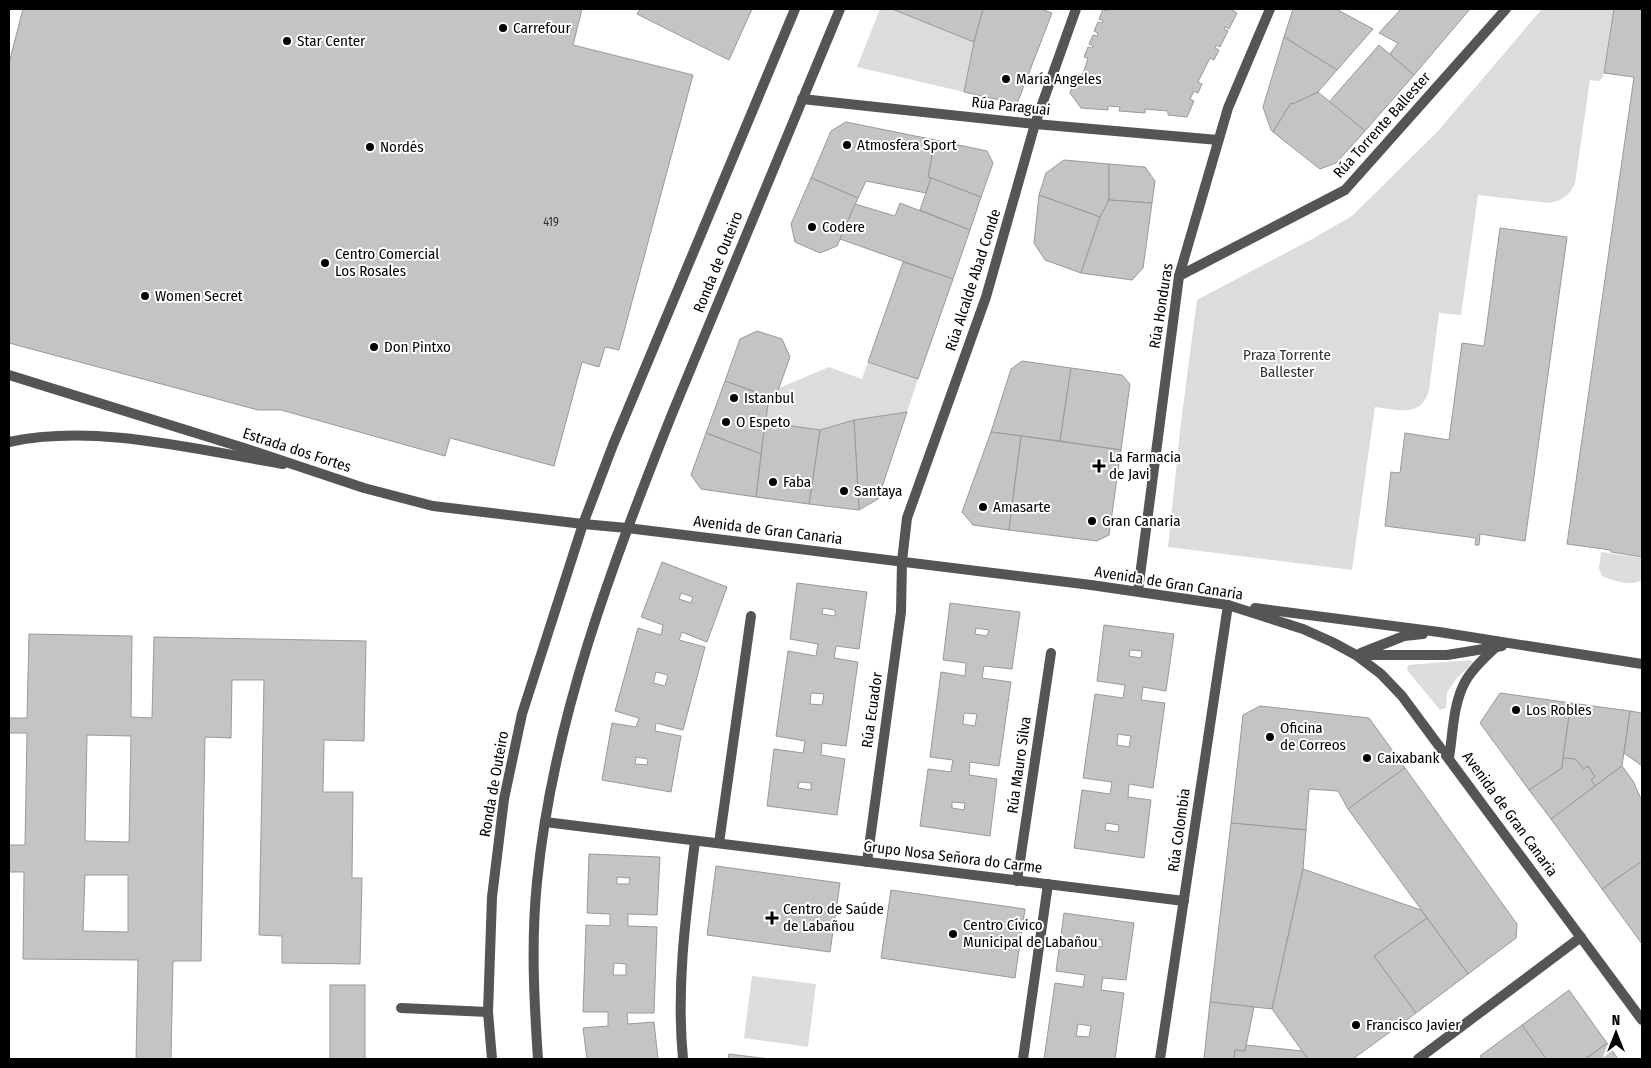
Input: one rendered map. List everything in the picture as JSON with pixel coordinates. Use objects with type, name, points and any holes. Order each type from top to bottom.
[{"type":"street","name":"Ronda de Outeiro","points":[[492,1059],[488,1012],[492,897],[504,799],[522,714],[584,524],[613,445],[795,9]]},
{"type":"street","name":"Ronda de Outeiro","points":[[538,1059],[533,952],[537,882],[545,822],[558,756],[578,673],[627,528],[730,272],[840,9]]},
{"type":"street","name":"Rúa Alcalde Abad Conde","points":[[902,561],[907,518],[986,297],[1036,124],[1076,9]]},
{"type":"street","name":"Rúa Honduras","points":[[1138,591],[1179,276],[1228,108],[1270,9]]},
{"type":"street","name":"Rúa Torrente Ballester","points":[[1179,276],[1345,190],[1506,9]]},
{"type":"street","name":"Rúa Paraguai","points":[[802,98],[1036,124],[1218,140]]},
{"type":"street","name":"Estrada dos Fortes","points":[[9,374],[364,488],[433,506],[584,524]]},
{"type":"street","points":[[9,442],[24,438],[51,436],[119,437],[295,466]]},
{"type":"street","points":[[584,524],[627,528]]},
{"type":"street","name":"Avenida de Gran Canaria","points":[[627,528],[1138,591],[1228,605],[1303,629],[1332,642],[1356,655],[1381,674],[1402,696],[1450,758],[1642,1020]]},
{"type":"street","name":"Rúa Ecuador","points":[[866,862],[901,612],[902,561]]},
{"type":"street","points":[[1228,605],[1439,632],[1642,664]]},
{"type":"street","name":"Rúa Colombia","points":[[1160,1059],[1211,708],[1228,605]]},
{"type":"street","points":[[719,844],[751,616]]},
{"type":"street","points":[[1356,655],[1404,636],[1439,632]]},
{"type":"street","points":[[1356,655],[1447,655],[1511,644]]},
{"type":"street","points":[[1450,758],[1456,708],[1465,682],[1481,661],[1496,647]]},
{"type":"street","name":"Rúa Mauro Silva","points":[[1017,880],[1051,653]]},
{"type":"street","name":"Grupo Nosa Señora do Carme","points":[[545,822],[1184,901]]},
{"type":"street","points":[[683,1059],[680,1029],[684,925],[695,840]]},
{"type":"street","points":[[1023,1059],[1048,884]]},
{"type":"street","points":[[1418,1059],[1581,937]]},
{"type":"street","points":[[401,1008],[488,1012]]},
{"type":"green space","points":[[880,9],[892,9],[974,42],[964,92],[857,67]]},
{"type":"green space","name":"Praza Torrente Ballester","points":[[1542,9],[1614,9],[1603,77],[1599,81],[1590,80],[1575,183],[1565,197],[1549,203],[1478,195],[1461,315],[1439,313],[1429,390],[1425,399],[1414,409],[1400,410],[1375,407],[1352,570],[1168,547],[1181,422],[1197,300],[1352,216],[1438,131]]},
{"type":"green space","points":[[868,362],[918,379],[907,412],[854,420],[820,430],[765,422],[769,397],[775,399],[779,388],[829,367],[862,379]]},
{"type":"green space","points":[[1601,552],[1642,558],[1642,580],[1627,583],[1602,576],[1599,568]]},
{"type":"green space","points":[[1470,660],[1473,663],[1457,678],[1447,692],[1446,708],[1440,710],[1407,670],[1408,665]]},
{"type":"green space","points":[[752,976],[816,984],[808,1047],[744,1038]]},
{"type":"building","name":"Centro Comercial Los Rosales","points":[[23,9],[582,9],[573,45],[693,75],[619,350],[605,347],[599,367],[582,362],[554,466],[450,438],[445,456],[281,410],[258,410],[9,343],[9,63]]},
{"type":"building","points":[[640,9],[752,9],[729,60],[637,14]]},
{"type":"building","points":[[892,9],[983,9],[974,42]]},
{"type":"building","points":[[983,9],[1041,9],[1052,13],[1017,104],[964,92]]},
{"type":"building","points":[[1103,9],[1107,11],[1108,9],[1234,9],[1233,11],[1237,13],[1229,29],[1225,27],[1224,29],[1228,31],[1220,47],[1216,45],[1215,48],[1219,50],[1214,60],[1210,58],[1198,82],[1202,84],[1198,93],[1194,91],[1190,99],[1194,101],[1187,117],[1168,115],[1168,111],[1145,109],[1145,113],[1119,111],[1120,107],[1108,106],[1108,110],[1081,108],[1070,93],[1076,76],[1081,78],[1085,68],[1088,58],[1084,57],[1088,47],[1092,48],[1093,46],[1089,44],[1093,35],[1097,36],[1098,33],[1094,31],[1098,22],[1102,23],[1103,21],[1099,19]]},
{"type":"building","points":[[1293,9],[1336,9],[1373,29],[1337,70],[1284,37]]},
{"type":"building","points":[[1401,9],[1470,9],[1414,75],[1390,54],[1398,43],[1379,33]]},
{"type":"building","points":[[1614,9],[1642,9],[1642,557],[1611,552],[1611,550],[1567,544],[1634,77],[1604,73]]},
{"type":"building","points":[[1284,37],[1337,70],[1318,92],[1293,104],[1291,103],[1273,132],[1263,107]]},
{"type":"building","points":[[1379,45],[1414,75],[1365,131],[1329,102]]},
{"type":"building","points":[[1318,92],[1365,131],[1336,163],[1320,169],[1273,132],[1291,103],[1293,104]]},
{"type":"building","points":[[846,122],[935,140],[928,177],[931,178],[926,193],[866,181],[858,198],[811,178],[831,131]]},
{"type":"building","points":[[935,140],[987,151],[993,163],[981,197],[928,177]]},
{"type":"building","points":[[1064,160],[1109,164],[1109,203],[1100,217],[1039,195],[1046,173]]},
{"type":"building","points":[[1109,164],[1145,167],[1155,181],[1152,203],[1109,200]]},
{"type":"building","points":[[811,178],[858,198],[837,246],[820,253],[795,242],[791,224]]},
{"type":"building","points":[[931,178],[981,197],[970,230],[920,210]]},
{"type":"building","points":[[1039,195],[1100,217],[1081,273],[1045,260],[1034,243]]},
{"type":"building","points":[[1109,200],[1152,203],[1143,268],[1132,280],[1081,273],[1100,217]]},
{"type":"building","points":[[900,203],[970,230],[953,279],[840,239],[855,204],[895,216]]},
{"type":"building","points":[[1500,228],[1567,237],[1525,541],[1480,534],[1479,545],[1475,545],[1476,538],[1385,526],[1391,472],[1400,473],[1405,433],[1449,440],[1462,343],[1484,346]]},
{"type":"building","points":[[903,262],[953,279],[918,379],[868,362]]},
{"type":"building","points":[[757,331],[782,339],[790,357],[775,399],[725,381],[740,339]]},
{"type":"building","points":[[1022,361],[1071,368],[1060,441],[991,432],[1011,369]]},
{"type":"building","points":[[1071,368],[1122,375],[1130,384],[1121,450],[1060,441]]},
{"type":"building","points":[[725,381],[769,397],[761,454],[706,433]]},
{"type":"building","points":[[907,412],[878,499],[859,510],[854,420]]},
{"type":"building","points":[[854,420],[859,510],[809,504],[820,430]]},
{"type":"building","points":[[765,422],[820,430],[809,504],[756,497]]},
{"type":"building","points":[[991,432],[1021,436],[1009,530],[973,525],[962,512]]},
{"type":"building","points":[[706,433],[761,454],[756,497],[701,489],[691,475]]},
{"type":"building","points":[[1021,436],[1121,450],[1109,535],[1097,541],[1009,530]]},
{"type":"building","points":[[662,562],[727,587],[707,642],[682,632],[679,640],[705,647],[683,730],[656,723],[655,731],[681,736],[671,792],[602,780],[612,723],[636,727],[639,718],[615,711],[638,628],[661,635],[663,625],[641,617]],"holes":[[[681,593],[693,597],[691,603],[679,599]],[[656,672],[668,675],[665,686],[653,683]],[[636,757],[648,759],[647,765],[635,764]]]},
{"type":"building","points":[[797,583],[867,592],[859,649],[836,646],[834,658],[858,662],[846,746],[822,743],[821,755],[845,759],[837,815],[767,806],[774,749],[803,753],[805,741],[776,736],[788,651],[816,656],[818,644],[790,639]],"holes":[[[823,608],[835,610],[835,616],[822,614]],[[811,693],[824,694],[822,705],[810,704]],[[799,782],[811,783],[811,790],[798,788]]]},
{"type":"building","points":[[950,603],[1020,612],[1012,669],[984,666],[982,678],[1011,682],[999,766],[970,762],[969,775],[997,779],[990,836],[920,826],[928,769],[951,772],[953,760],[930,757],[941,672],[965,676],[966,663],[943,660]],"holes":[[[976,628],[989,630],[987,636],[975,634]],[[964,713],[977,714],[975,726],[963,724]],[[952,802],[965,803],[964,810],[952,808]]]},
{"type":"building","points":[[1104,625],[1174,634],[1166,691],[1143,687],[1141,700],[1165,703],[1153,788],[1129,784],[1128,797],[1151,800],[1144,858],[1074,848],[1082,790],[1110,794],[1112,782],[1083,778],[1095,694],[1123,698],[1125,685],[1097,681]],"holes":[[[1130,650],[1142,651],[1141,658],[1129,656]],[[1118,734],[1131,736],[1129,747],[1117,745]],[[1106,823],[1119,825],[1118,832],[1105,830]]]},
{"type":"building","points":[[29,634],[132,636],[131,717],[152,718],[154,637],[366,641],[364,741],[324,740],[323,792],[353,792],[352,878],[362,878],[360,964],[282,963],[282,936],[259,935],[264,680],[232,680],[231,738],[205,737],[201,961],[173,961],[171,1059],[136,1059],[138,960],[23,959],[24,872],[9,872],[9,845],[25,845],[27,733],[9,733],[9,718],[27,718]],"holes":[[[87,735],[131,736],[129,842],[85,841]],[[85,875],[128,875],[128,932],[83,931]]]},
{"type":"building","points":[[1500,693],[1571,703],[1562,768],[1529,790],[1480,723]]},
{"type":"building","points":[[1571,703],[1630,711],[1622,766],[1595,786],[1591,780],[1595,777],[1588,766],[1584,769],[1575,759],[1563,758]]},
{"type":"building","points":[[1260,706],[1369,718],[1405,768],[1348,809],[1338,791],[1309,789],[1306,830],[1231,823],[1243,715]]},
{"type":"building","points":[[1630,711],[1642,713],[1642,766],[1624,753]]},
{"type":"building","points":[[1563,758],[1575,759],[1584,769],[1588,766],[1595,777],[1591,780],[1595,786],[1551,819],[1529,790],[1562,768]]},
{"type":"building","points":[[1622,766],[1633,781],[1642,801],[1642,861],[1602,889],[1551,819]]},
{"type":"building","points":[[1405,768],[1517,924],[1516,938],[1468,974],[1348,809]]},
{"type":"building","points":[[1231,823],[1306,830],[1303,869],[1272,1009],[1210,1002]]},
{"type":"building","points":[[589,854],[660,857],[657,915],[628,914],[628,926],[657,927],[654,1013],[627,1013],[628,1024],[654,1022],[658,1059],[587,1059],[583,1028],[608,1026],[608,1012],[583,1012],[586,925],[610,926],[610,914],[587,913]],"holes":[[[617,877],[630,878],[629,884],[617,884]],[[614,963],[626,964],[626,975],[613,975]]]},
{"type":"building","points":[[1642,861],[1642,944],[1602,889]]},
{"type":"building","name":"Centro de Saúde de Labañou","points":[[716,866],[840,883],[830,952],[707,935]]},
{"type":"building","points":[[1303,869],[1421,910],[1427,918],[1374,956],[1416,1013],[1353,1059],[1308,1059],[1272,1009]]},
{"type":"building","name":"Centro Cívico Municipal de Labañou","points":[[891,890],[1025,909],[1015,978],[881,958]]},
{"type":"building","points":[[1064,913],[1134,923],[1126,980],[1103,978],[1101,990],[1124,993],[1115,1059],[1044,1059],[1055,983],[1083,987],[1085,975],[1056,971]],"holes":[[[1090,939],[1102,940],[1102,947],[1089,945]],[[1078,1024],[1091,1026],[1089,1037],[1076,1036]]]},
{"type":"building","points":[[1427,918],[1468,974],[1416,1013],[1374,956]]},
{"type":"building","points":[[330,985],[365,985],[365,1059],[330,1059]]},
{"type":"building","points":[[1569,990],[1607,1043],[1585,1059],[1546,1059],[1522,1025]]},
{"type":"building","points":[[1210,1002],[1254,1007],[1245,1051],[1235,1050],[1234,1059],[1204,1059]]},
{"type":"building","points":[[1522,1025],[1546,1059],[1482,1059],[1480,1056]]},
{"type":"building","points":[[1607,1043],[1618,1059],[1585,1059],[1594,1053]]},
{"type":"building","points":[[1246,1045],[1302,1051],[1308,1059],[1234,1059],[1235,1050],[1245,1051]]},
{"type":"building","points":[[729,1054],[769,1059],[728,1059]]},
{"type":"place","name":"Carrefour","points":[[503,28]]},
{"type":"place","name":"Star Center","points":[[287,41]]},
{"type":"place","name":"María Angeles","points":[[1006,79]]},
{"type":"place","name":"Atmosfera Sport","points":[[847,145]]},
{"type":"place","name":"Nordés","points":[[370,147]]},
{"type":"place","name":"Codere","points":[[812,227]]},
{"type":"place","name":"Centro Comercial Los Rosales","points":[[325,263]]},
{"type":"place","name":"Women Secret","points":[[145,296]]},
{"type":"place","name":"Don Pintxo","points":[[374,347]]},
{"type":"place","name":"Istanbul","points":[[734,398]]},
{"type":"place","name":"O Espeto","points":[[726,422]]},
{"type":"place","name":"La Farmacia de Javi","points":[[1099,466]]},
{"type":"place","name":"Faba","points":[[773,482]]},
{"type":"place","name":"Santaya","points":[[844,491]]},
{"type":"place","name":"Amasarte","points":[[983,507]]},
{"type":"place","name":"Gran Canaria","points":[[1092,521]]},
{"type":"place","name":"Los Robles","points":[[1516,710]]},
{"type":"place","name":"Oficina de Correos","points":[[1270,737]]},
{"type":"place","name":"Caixabank","points":[[1367,758]]},
{"type":"place","name":"Centro de Saúde de Labañou","points":[[772,918]]},
{"type":"place","name":"Centro Cívico Municipal de Labañou","points":[[953,934]]},
{"type":"place","name":"Francisco Javier","points":[[1356,1025]]}]
